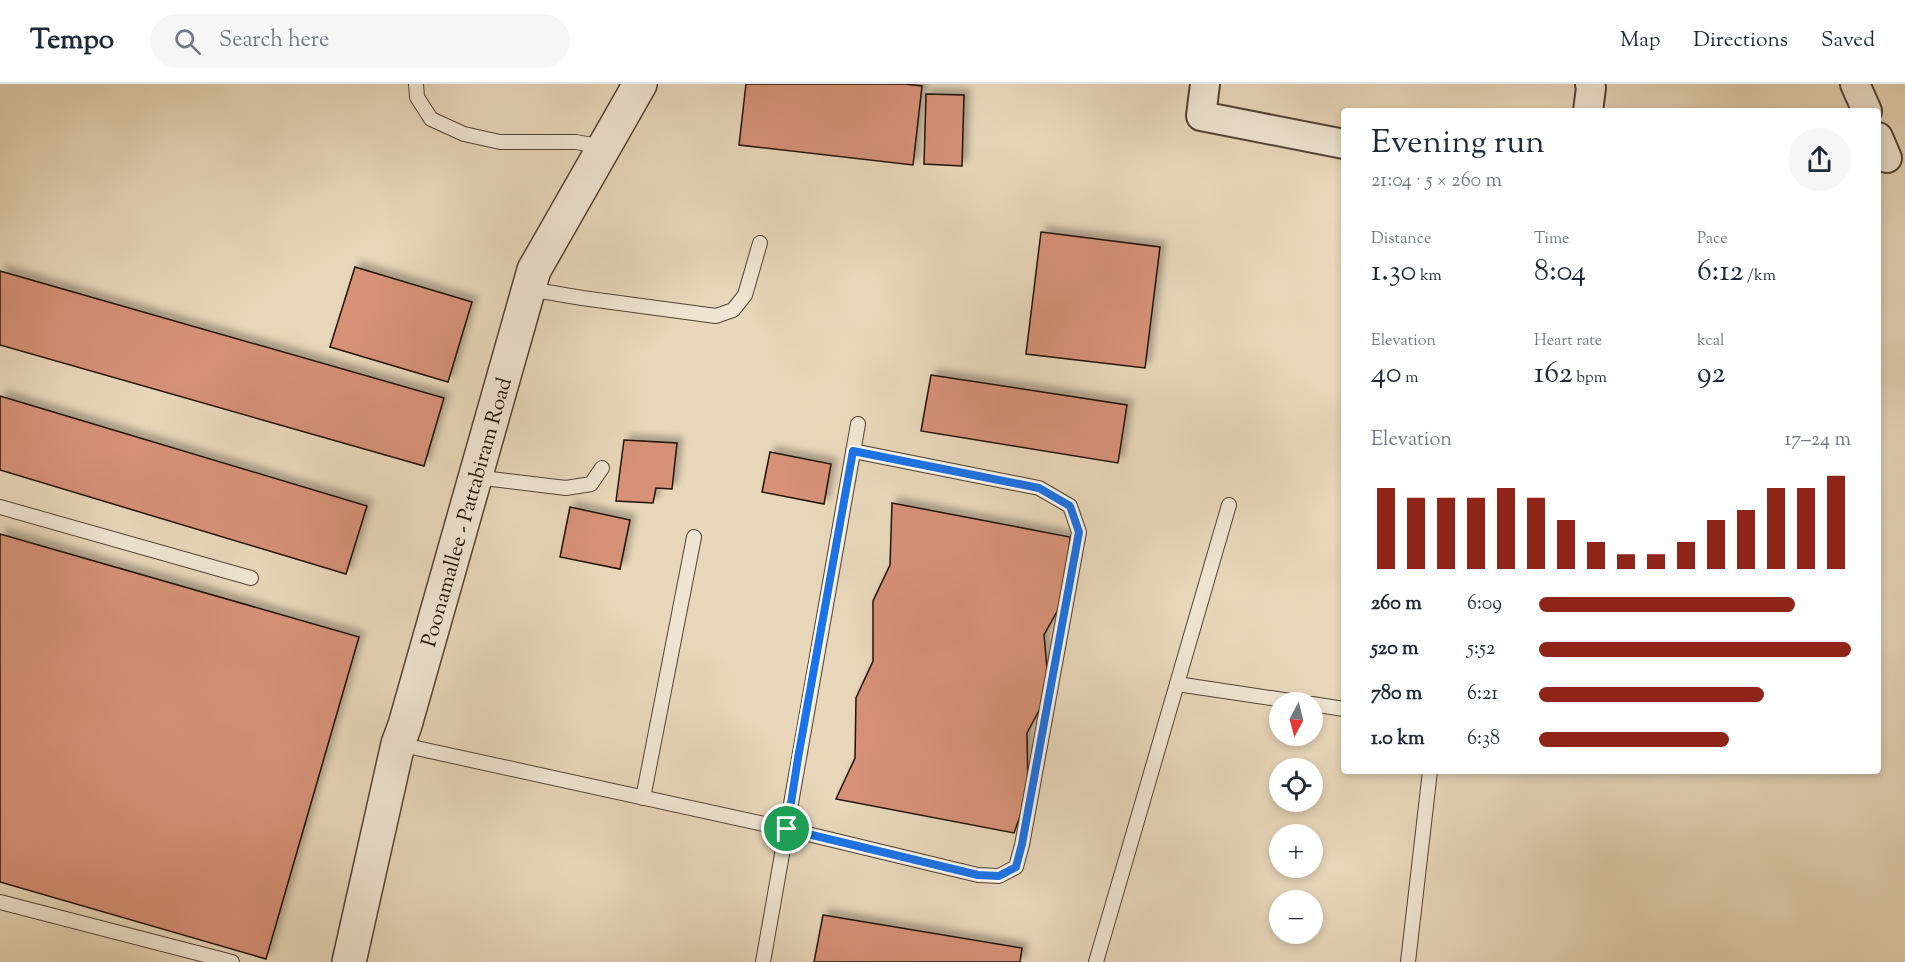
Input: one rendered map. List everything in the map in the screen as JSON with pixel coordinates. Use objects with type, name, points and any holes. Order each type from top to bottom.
[{"type":"street","name":"Poonamallee - Pattabiram Road","points":[[349,962],[398,744],[534,270],[640,84]]},
{"type":"street","points":[[1205,84],[1200,116],[1341,143]]},
{"type":"street","points":[[1588,108],[1590,84]]},
{"type":"street","points":[[1855,84],[1866,108]]},
{"type":"lane","points":[[416,84],[417,97],[431,119],[464,134],[500,142],[576,142],[605,147]]},
{"type":"lane","points":[[529,289],[716,316],[733,310],[745,295],[760,243]]},
{"type":"lane","points":[[763,962],[858,424]]},
{"type":"lane","points":[[398,744],[787,829],[978,875],[999,876],[1016,867],[1079,532],[1070,506],[1039,488],[853,451]]},
{"type":"lane","points":[[475,477],[566,488],[591,484],[602,468]]},
{"type":"lane","points":[[1096,962],[1229,505]]},
{"type":"lane","points":[[0,507],[251,578]]},
{"type":"lane","points":[[643,798],[694,537]]},
{"type":"lane","points":[[1178,684],[1269,698]]},
{"type":"lane","points":[[1323,706],[1341,709]]},
{"type":"lane","points":[[1408,962],[1430,774]]},
{"type":"lane","points":[[0,902],[232,962]]},
{"type":"building","points":[[746,84],[905,84],[922,86],[913,165],[739,145]]},
{"type":"building","points":[[926,94],[964,95],[962,166],[924,164]]},
{"type":"building","points":[[1041,232],[1160,247],[1145,368],[1026,354]]},
{"type":"building","points":[[355,267],[472,302],[448,382],[330,347]]},
{"type":"building","points":[[0,271],[444,398],[424,466],[0,345]]},
{"type":"building","points":[[931,375],[1127,405],[1118,463],[921,431]]},
{"type":"building","points":[[0,396],[367,506],[346,574],[0,470]]},
{"type":"building","points":[[624,440],[677,443],[672,489],[656,488],[653,503],[616,501]]},
{"type":"building","points":[[770,452],[831,464],[824,504],[762,492]]},
{"type":"building","points":[[892,503],[1070,537],[1065,597],[1044,635],[1049,692],[1027,733],[1028,794],[1014,833],[836,799],[855,758],[856,698],[873,661],[873,601],[890,565]]},
{"type":"building","points":[[570,507],[630,520],[620,569],[560,557]]},
{"type":"building","points":[[0,534],[359,637],[266,959],[0,882]]},
{"type":"building","points":[[823,915],[1022,948],[1020,962],[814,962]]},
{"type":"route","points":[[853,451],[1039,488],[1070,506],[1079,532],[1016,867],[999,876],[978,875],[787,829],[853,451]]}]
